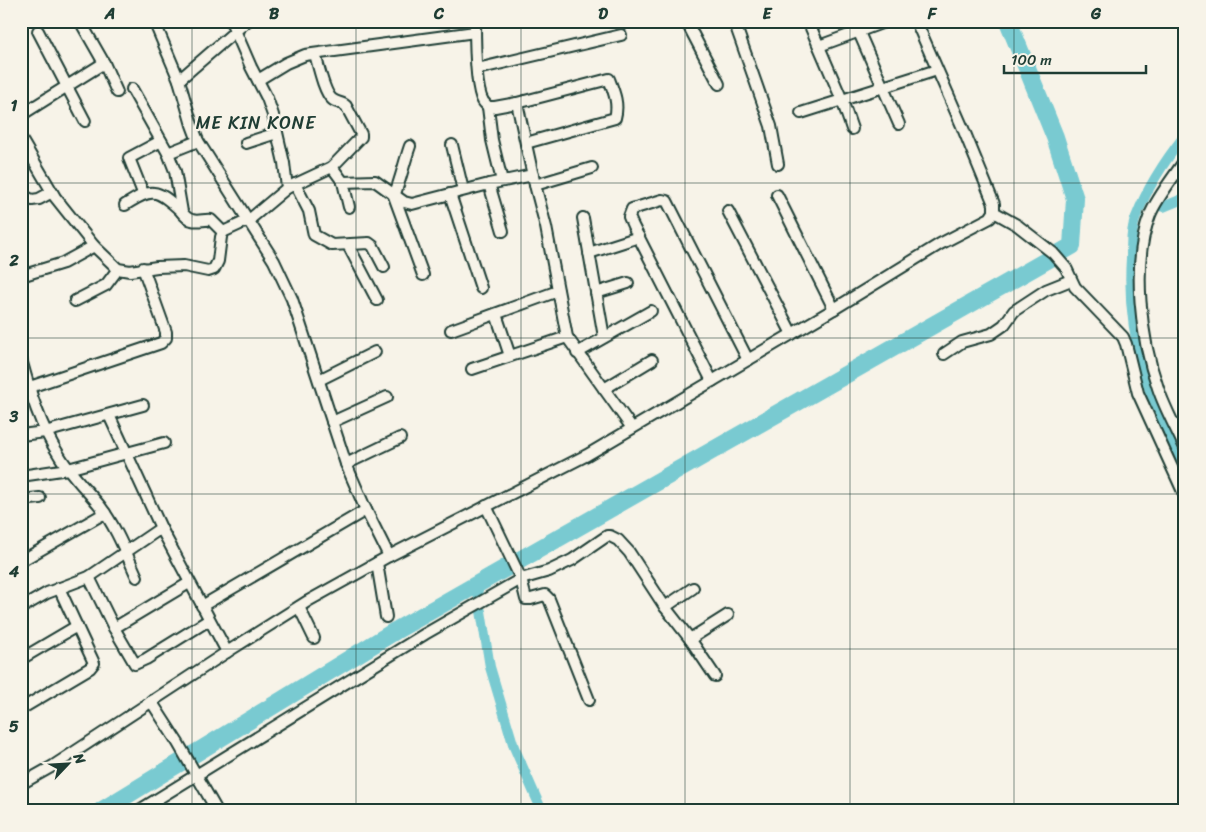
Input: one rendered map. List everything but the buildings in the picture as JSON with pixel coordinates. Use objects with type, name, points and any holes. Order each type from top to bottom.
[{"type":"street","points":[[94,21],[82,24],[117,92]]},
{"type":"street","points":[[154,21],[179,80],[198,141],[274,261],[292,299],[346,464],[389,556]]},
{"type":"street","points":[[231,21],[267,98],[291,186],[309,211],[314,235],[332,245],[369,243],[373,246],[384,267]]},
{"type":"street","points":[[179,80],[236,33],[247,21]]},
{"type":"street","points":[[475,21],[474,41],[480,92],[483,101],[488,107],[492,140],[502,181]]},
{"type":"street","points":[[686,21],[719,84]]},
{"type":"street","points":[[734,21],[771,126],[778,164]]},
{"type":"street","points":[[808,21],[842,100],[852,130]]},
{"type":"street","points":[[854,21],[899,124]]},
{"type":"street","points":[[819,46],[888,21]]},
{"type":"street","points":[[21,784],[53,766],[299,607],[389,556],[587,454],[792,334],[940,244],[990,218],[994,212],[994,204],[916,21]]},
{"type":"street","points":[[38,31],[85,121]]},
{"type":"street","points":[[258,80],[286,63],[305,55],[475,32]]},
{"type":"street","points":[[477,68],[621,35]]},
{"type":"street","points":[[21,139],[52,192],[94,246],[118,269],[130,271],[184,266],[208,271],[214,269],[218,261],[220,238],[223,232],[249,220],[291,186],[332,167],[360,139],[361,134],[346,106],[333,100],[327,94],[315,54]]},
{"type":"street","points":[[21,115],[104,64]]},
{"type":"street","points":[[801,113],[937,70]]},
{"type":"street","points":[[488,107],[517,103],[609,79],[616,98],[615,118],[610,121],[526,143]]},
{"type":"street","points":[[132,89],[168,153],[175,172],[182,212]]},
{"type":"street","points":[[517,103],[546,226],[567,337],[632,428]]},
{"type":"street","points":[[246,143],[277,133]]},
{"type":"street","points":[[143,193],[129,158],[161,141]]},
{"type":"street","points":[[168,153],[198,141]]},
{"type":"street","points":[[410,146],[394,196],[424,275]]},
{"type":"street","points":[[452,146],[463,190]]},
{"type":"street","points":[[1185,160],[1150,214],[1141,254],[1139,286],[1145,334],[1158,389],[1185,448]]},
{"type":"street","points":[[332,167],[343,182],[349,207]]},
{"type":"street","points":[[343,182],[375,181],[394,196],[412,204],[502,181],[534,180],[592,168]]},
{"type":"street","points":[[489,184],[503,231]]},
{"type":"street","points":[[23,195],[32,200],[52,192]]},
{"type":"street","points":[[125,205],[143,193],[154,192],[161,195],[192,221],[211,220],[223,232]]},
{"type":"street","points":[[450,194],[481,288]]},
{"type":"street","points":[[777,195],[834,309]]},
{"type":"street","points":[[712,381],[629,217],[632,209],[662,200],[667,201],[748,360]]},
{"type":"street","points":[[728,211],[792,334]]},
{"type":"street","points":[[994,212],[1024,230],[1053,253],[1066,268],[1075,287],[1123,336],[1138,393],[1185,496]]},
{"type":"street","points":[[584,218],[604,337]]},
{"type":"street","points":[[589,254],[639,238]]},
{"type":"street","points":[[348,245],[377,300]]},
{"type":"street","points":[[21,276],[63,263],[94,246]]},
{"type":"street","points":[[25,388],[161,343],[166,338],[166,332],[149,268]]},
{"type":"street","points":[[75,301],[106,285],[118,269]]},
{"type":"street","points":[[944,354],[962,342],[991,334],[1004,324],[1014,311],[1046,290],[1071,280]]},
{"type":"street","points":[[596,293],[628,283]]},
{"type":"street","points":[[451,330],[558,290]]},
{"type":"street","points":[[578,352],[651,311]]},
{"type":"street","points":[[496,314],[510,356]]},
{"type":"street","points":[[472,369],[567,337]]},
{"type":"street","points":[[319,380],[375,352]]},
{"type":"street","points":[[21,359],[25,388],[46,432],[68,469],[105,513],[138,577]]},
{"type":"street","points":[[604,389],[652,360]]},
{"type":"street","points":[[332,422],[387,396]]},
{"type":"street","points":[[21,435],[46,432],[143,405]]},
{"type":"street","points":[[108,415],[161,528],[227,652]]},
{"type":"street","points":[[346,464],[400,438]]},
{"type":"street","points":[[21,476],[68,469],[164,443]]},
{"type":"street","points":[[21,500],[40,498]]},
{"type":"street","points":[[486,506],[521,579],[526,599],[531,600],[545,595],[549,599],[590,700]]},
{"type":"street","points":[[202,606],[366,510]]},
{"type":"street","points":[[21,561],[105,513]]},
{"type":"street","points":[[21,608],[46,593],[89,577],[161,528]]},
{"type":"street","points":[[143,810],[196,775],[425,634],[521,579],[557,568],[607,536],[618,540],[629,552],[665,607],[715,676]]},
{"type":"street","points":[[377,563],[386,617]]},
{"type":"street","points":[[89,577],[114,628],[135,664],[209,620]]},
{"type":"street","points":[[114,628],[189,582]]},
{"type":"street","points":[[21,709],[90,668],[94,663],[59,588]]},
{"type":"street","points":[[665,607],[693,588]]},
{"type":"street","points":[[299,607],[314,638]]},
{"type":"street","points":[[690,639],[728,615]]},
{"type":"street","points":[[21,659],[77,626]]},
{"type":"street","points":[[151,701],[178,743],[217,811]]},
{"type":"waterway","points":[[101,811],[395,631],[1072,246],[1075,199],[1055,137],[1008,21]]},
{"type":"waterway","points":[[1185,135],[1158,174],[1136,217],[1132,237],[1130,286],[1136,340],[1151,394],[1172,445],[1185,469]]},
{"type":"waterway","points":[[1163,207],[1185,198]]},
{"type":"waterway","points":[[476,586],[478,595]]},
{"type":"waterway","points":[[481,611],[490,667],[514,747],[542,811]]},
{"type":"district","name":"ME KIN KONE","points":[[256,123]]}]
